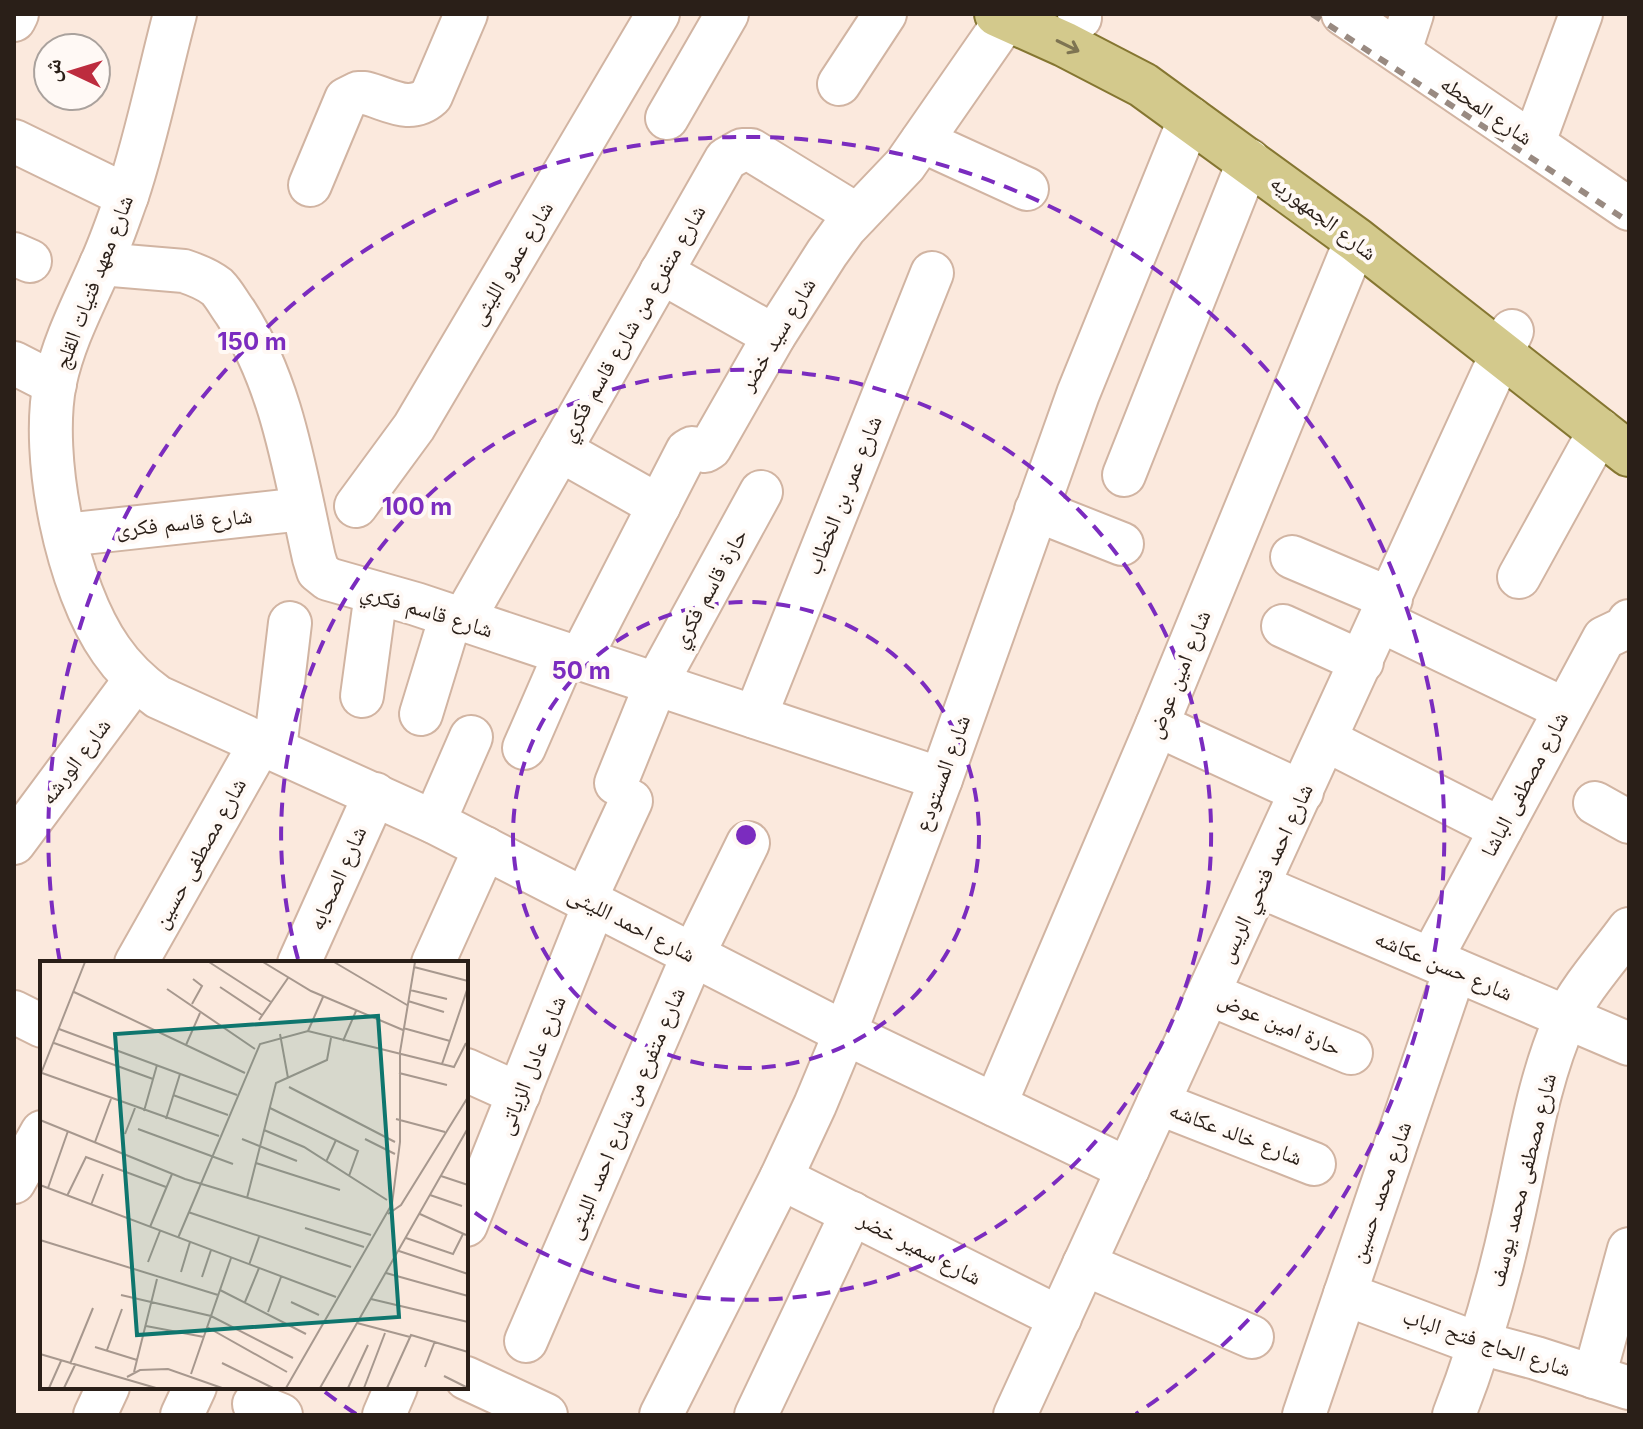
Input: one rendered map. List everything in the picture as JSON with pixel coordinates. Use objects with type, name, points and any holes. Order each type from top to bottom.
[{"type":"main road","name":"شارع الجمهوريه","points":[[1077,15],[1148,73],[1369,215],[1507,343],[1559,396],[1619,434]]},
{"type":"main road","name":"شارع الجمهوريه","points":[[1002,16],[1064,44],[1148,73],[1190,118],[1356,240],[1507,343]]},
{"type":"street","points":[[14,20],[17,14]]},
{"type":"street","name":"شارع معهد فتيات القلج","points":[[135,680],[111,650],[90,614],[75,575],[56,492],[52,438],[55,384],[67,339],[127,196],[175,14]]},
{"type":"street","points":[[310,185],[346,99],[365,93],[408,106],[425,102],[431,96],[466,14]]},
{"type":"street","name":"شارع عمرو الليثى","points":[[356,506],[414,427],[658,14]]},
{"type":"street","points":[[667,118],[727,14]]},
{"type":"street","points":[[839,84],[885,14]]},
{"type":"street","name":"شارع المحطه","points":[[1343,14],[1406,32],[1534,142],[1629,209]]},
{"type":"street","points":[[1534,142],[1581,14]]},
{"type":"street","name":"شارع سيد خضر","points":[[524,748],[688,450],[705,451],[710,448],[774,336],[827,253],[857,215],[890,183],[922,141],[1002,16]]},
{"type":"street","name":"شارع المستودع","points":[[661,1415],[781,1178],[845,1033],[941,779],[1078,394],[1190,118]]},
{"type":"street","points":[[14,141],[127,196]]},
{"type":"street","points":[[922,141],[1027,189]]},
{"type":"street","name":"شارع متفرع من شارع قاسم فكري","points":[[421,714],[457,618],[560,450],[726,159],[742,150],[759,153],[857,215]]},
{"type":"street","points":[[1124,475],[1249,160]]},
{"type":"street","name":"شارع امين عوض","points":[[995,1105],[1157,725],[1356,240]]},
{"type":"street","name":"شارع قاسم فكري","points":[[101,264],[184,271],[220,289],[243,324],[273,389],[318,571],[328,579],[457,618],[941,779]]},
{"type":"street","points":[[661,272],[774,336]]},
{"type":"street","name":"شارع عمر بن الخطاب","points":[[755,717],[932,273]]},
{"type":"street","name":"شارع احمد فتحي الريس","points":[[1015,1415],[1507,343]]},
{"type":"street","points":[[14,363],[55,384]]},
{"type":"street","points":[[1519,577],[1619,434]]},
{"type":"street","points":[[560,450],[659,506]]},
{"type":"street","name":"حارة قاسم فكري","points":[[623,792],[656,684],[761,492]]},
{"type":"street","name":"شارع قاسم فكرى","points":[[65,535],[303,509]]},
{"type":"street","points":[[1036,510],[1122,544]]},
{"type":"street","points":[[1292,557],[1564,709]]},
{"type":"street","points":[[362,696],[376,593]]},
{"type":"street","name":"شارع مصطفى الباشا","points":[[1443,964],[1501,829],[1564,709],[1604,638],[1625,628],[1629,621]]},
{"type":"street","points":[[268,746],[290,623]]},
{"type":"street","points":[[1283,626],[1362,662]]},
{"type":"street","name":"شارع احمد الليثى","points":[[135,680],[158,697],[434,822],[845,1033],[1128,1169]]},
{"type":"street","name":"شارع الورشه","points":[[14,843],[135,680]]},
{"type":"street","points":[[1157,725],[1302,792]]},
{"type":"street","points":[[434,822],[471,737]]},
{"type":"street","points":[[1326,740],[1501,829]]},
{"type":"street","name":"شارع مصطفى حسين","points":[[137,961],[268,746]]},
{"type":"street","name":"شارع عادل الزياتى","points":[[468,1214],[474,1183],[519,1094],[590,902],[623,792]]},
{"type":"street","name":"شارع الصحابه","points":[[300,961],[375,794]]},
{"type":"street","name":"شارع متفرع من شارع احمد الليثى","points":[[526,1341],[693,955],[748,843]]},
{"type":"street","points":[[434,961],[485,848]]},
{"type":"street","name":"شارع حسن عكاشه","points":[[1259,886],[1628,1041]]},
{"type":"street","name":"شارع مصطفى محمد يوسف","points":[[1454,1415],[1497,1286],[1545,1081],[1567,1017],[1629,929]]},
{"type":"street","name":"شارع محمد حسين","points":[[1304,1415],[1345,1294],[1443,964]]},
{"type":"street","name":"حارة امين عوض","points":[[1209,994],[1351,1053]]},
{"type":"street","points":[[14,1012],[40,1025]]},
{"type":"street","points":[[468,1071],[519,1094]]},
{"type":"street","name":"شارع خالد عكاشه","points":[[1158,1103],[1314,1164]]},
{"type":"street","points":[[14,1182],[40,1136]]},
{"type":"street","name":"شارع سمير خضر","points":[[781,1178],[1060,1318]]},
{"type":"street","points":[[756,1415],[852,1213]]},
{"type":"street","points":[[1612,1382],[1629,1249]]},
{"type":"street","points":[[1084,1264],[1252,1337]]},
{"type":"street","name":"شارع الحاج فتح الباب","points":[[1345,1294],[1480,1344],[1612,1382]]},
{"type":"street","points":[[468,1379],[546,1415]]},
{"type":"street","points":[[95,1415],[107,1389]]},
{"type":"street","points":[[182,1415],[194,1389]]},
{"type":"street","points":[[384,1415],[395,1389]]},
{"type":"railway","points":[[1312,14],[1629,222]]}]
